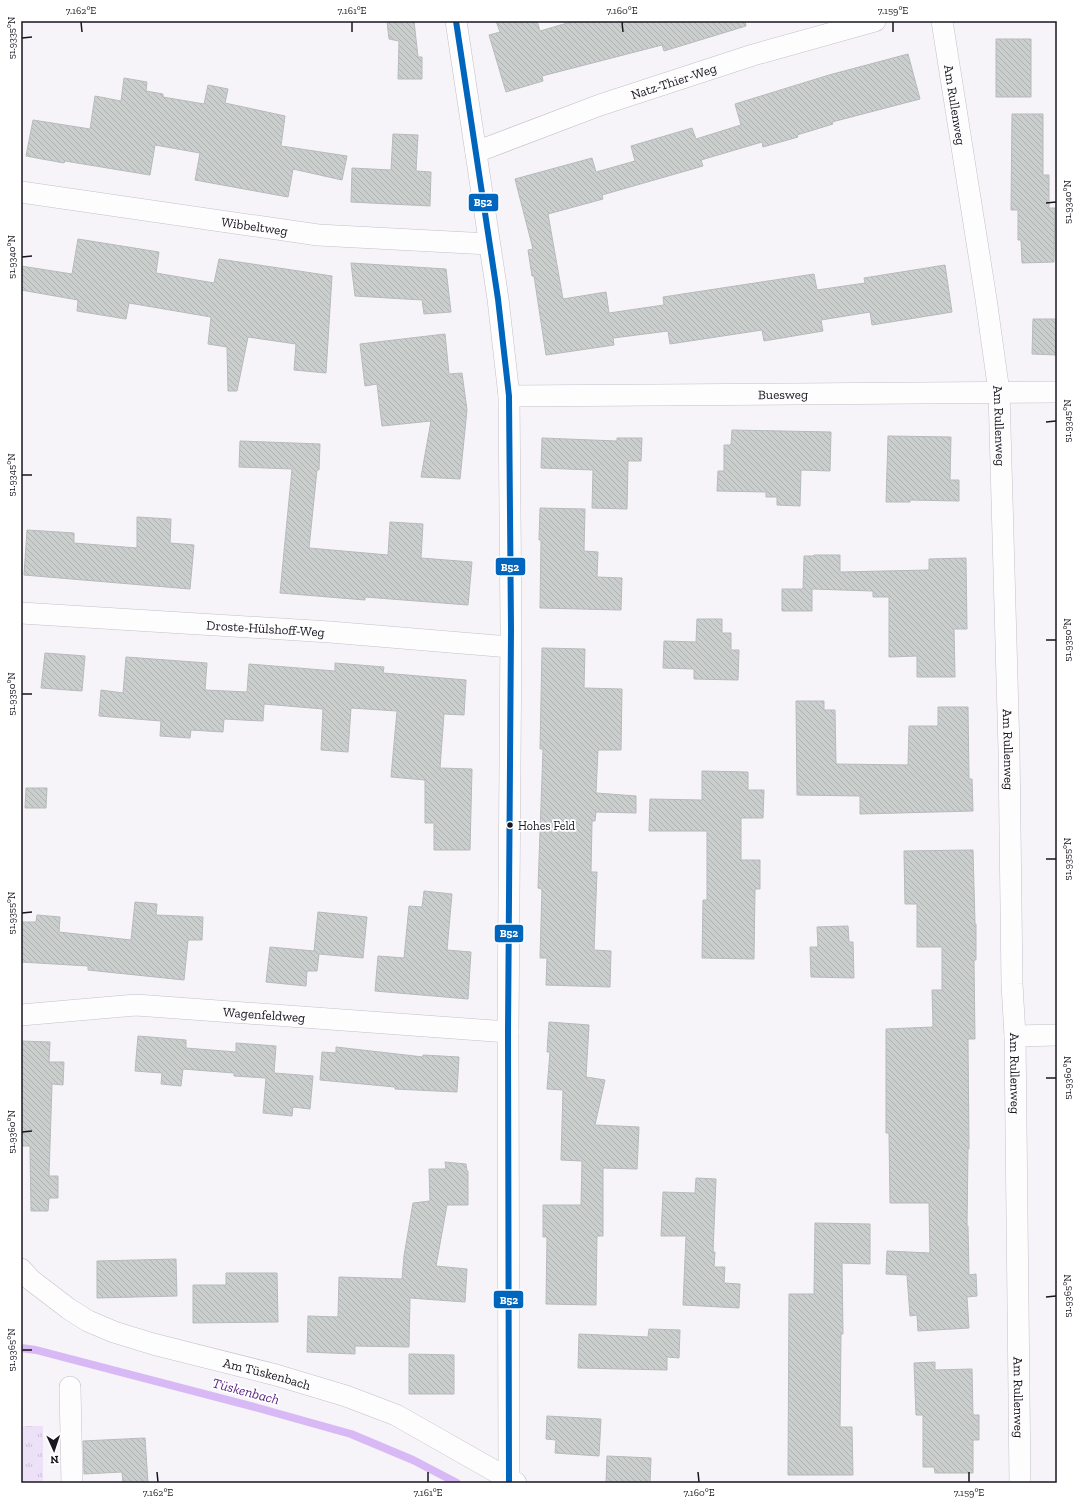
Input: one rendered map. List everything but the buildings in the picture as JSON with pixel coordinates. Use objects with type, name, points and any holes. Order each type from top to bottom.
[{"type":"street","points":[[456,21],[498,299],[509,396],[510,826],[508,1032],[511,1482]]},
{"type":"street","name":"Natz-Thier-Weg","points":[[476,152],[600,105],[752,55],[875,21]]},
{"type":"street","name":"Am Rullenweg","points":[[942,21],[986,299],[999,392],[1009,758],[1012,984],[1015,1036],[1020,1483]]},
{"type":"street","name":"Wibbeltweg","points":[[21,192],[318,234],[489,244]]},
{"type":"street","name":"Buesweg","points":[[509,396],[1057,392]]},
{"type":"street","name":"Droste-Hülshoff-Weg","points":[[21,613],[330,632],[510,647]]},
{"type":"street","name":"Wagenfeldweg","points":[[21,1015],[136,1005],[508,1032]]},
{"type":"street","points":[[1015,1036],[1057,1035]]},
{"type":"street","name":"Am Tüskenbach","points":[[21,1269],[31,1280],[69,1310],[88,1321],[114,1332],[153,1344],[276,1375],[346,1396],[396,1415],[511,1482]]},
{"type":"street","points":[[70,1387],[72,1483]]},
{"type":"green space","points":[[21,1375],[23,1426],[43,1426],[43,1483],[21,1483]]},
{"type":"waterway","name":"Tüskenbach","points":[[21,1348],[36,1350],[351,1434],[413,1460],[457,1483]]},
{"type":"transit line","name":"B52","points":[[456,21],[498,299],[509,396],[511,629],[508,1032],[509,1483]]},
{"type":"place","name":"Hohes Feld","points":[[510,825]]}]
